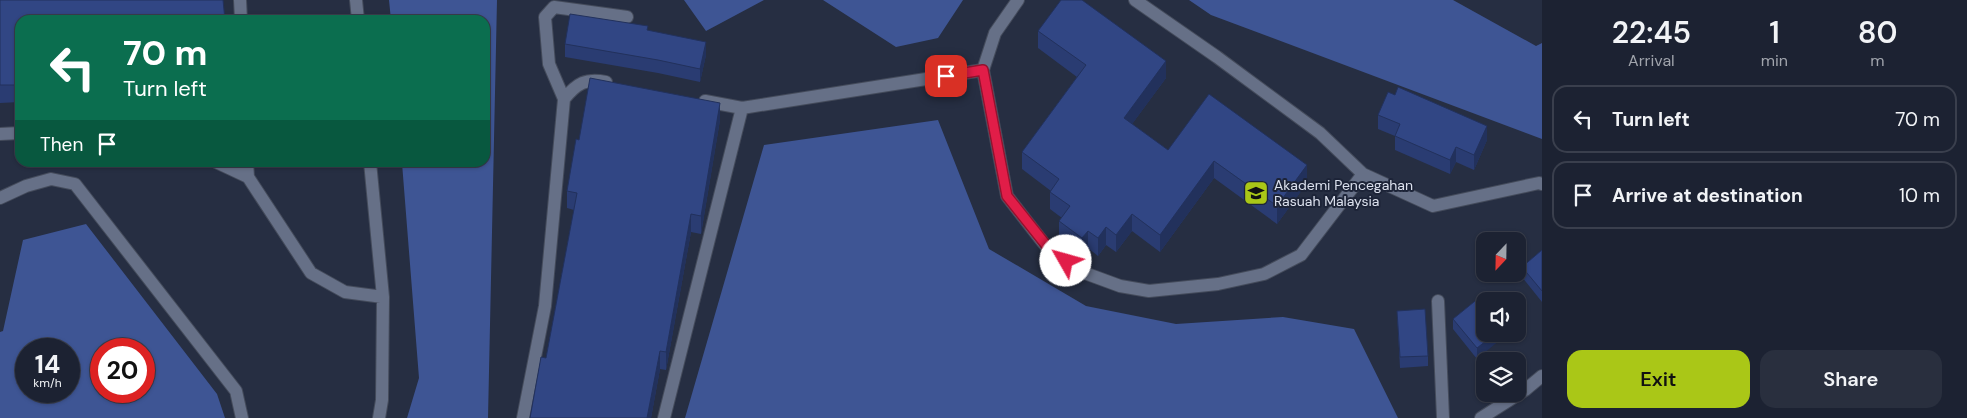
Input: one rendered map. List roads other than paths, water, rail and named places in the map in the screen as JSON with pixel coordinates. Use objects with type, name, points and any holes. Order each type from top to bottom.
[{"type":"street","points":[[240,0],[240,15]]},
{"type":"street","points":[[356,0],[358,15]]},
{"type":"street","points":[[1018,0],[995,33],[983,70],[1007,196],[1050,250],[1082,272],[1120,286],[1149,291],[1218,284],[1264,274],[1301,255],[1363,174]]},
{"type":"street","points":[[1135,0],[1217,56],[1320,134],[1363,174],[1433,206],[1539,183],[1542,184]]},
{"type":"street","points":[[523,418],[545,306],[564,98],[549,64],[545,17],[554,6],[627,16]]},
{"type":"street","points":[[695,99],[742,108],[983,70]]},
{"type":"street","points":[[564,98],[575,86],[593,79],[621,85]]},
{"type":"street","points":[[664,418],[742,108]]},
{"type":"street","points":[[0,134],[15,133]]},
{"type":"street","points":[[227,167],[248,177]]},
{"type":"street","points":[[247,167],[248,177],[311,273],[345,292],[383,297]]},
{"type":"street","points":[[370,167],[383,297],[382,400],[379,418]]},
{"type":"street","points":[[0,198],[26,186],[51,179],[75,184],[236,391],[242,418]]},
{"type":"street","points":[[1438,300],[1443,418]]},
{"type":"street","points":[[1482,418],[1525,390],[1542,376]]},
{"type":"place","name":"Akademi Pencegahan Rasuah Malaysia","points":[[1256,193]]}]
